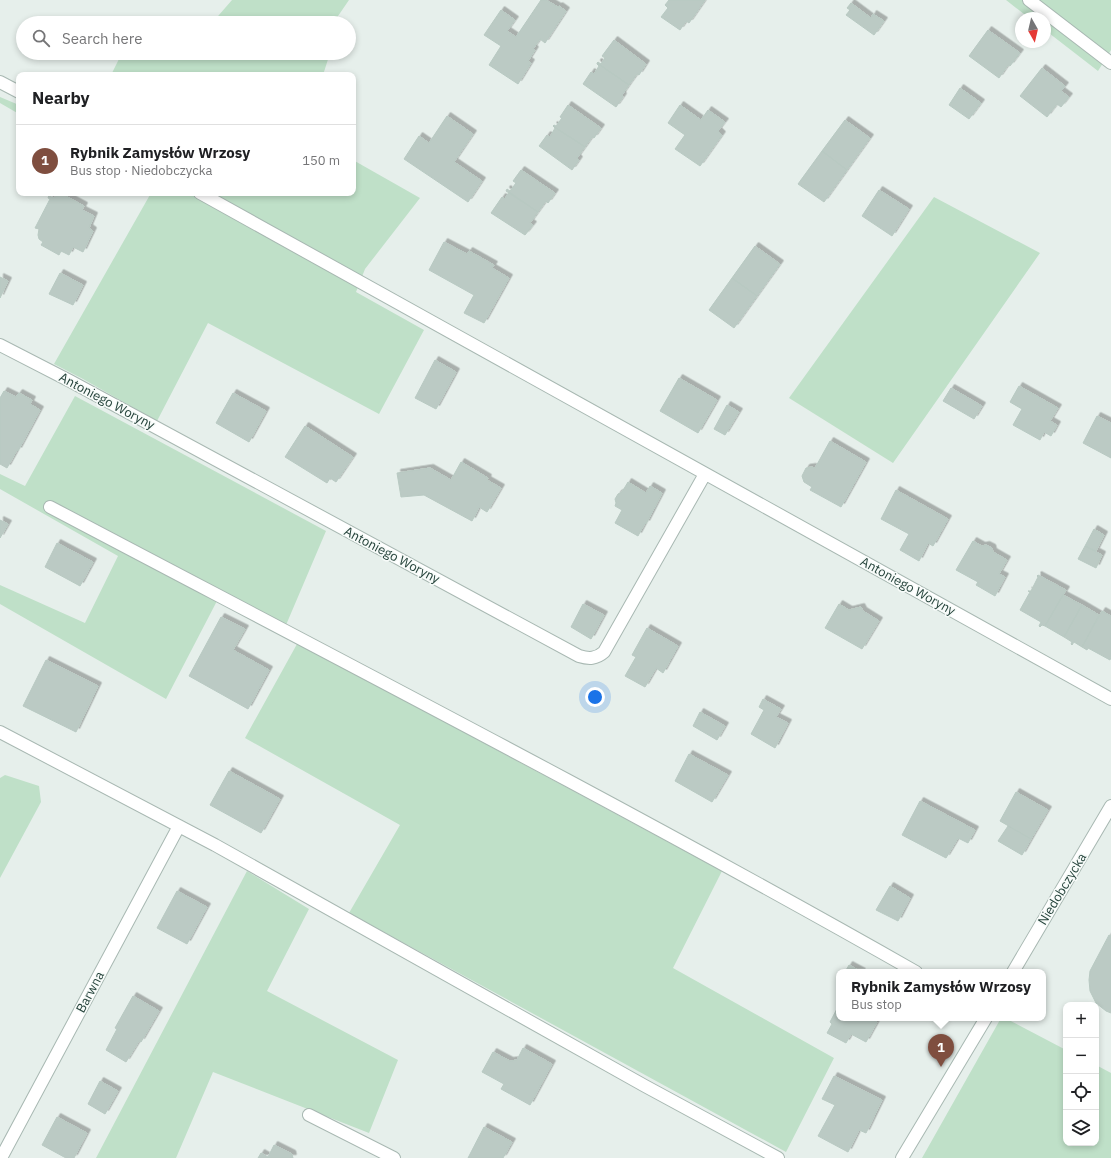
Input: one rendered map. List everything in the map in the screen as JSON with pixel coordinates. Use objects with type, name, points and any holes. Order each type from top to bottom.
[{"type":"street","points":[[1029,0],[1111,63]]},
{"type":"street","points":[[0,82],[16,90]]},
{"type":"street","name":"Antoniego Woryny","points":[[205,196],[1111,699]]},
{"type":"street","name":"Antoniego Woryny","points":[[0,345],[579,656],[586,658],[599,656],[604,652],[704,474]]},
{"type":"street","points":[[50,507],[519,754],[792,902],[911,969]]},
{"type":"street","points":[[0,732],[215,845],[645,1086],[778,1158]]},
{"type":"street","name":"Niedobczycka","points":[[1015,969],[1111,806]]},
{"type":"street","name":"Barwna","points":[[1,1158],[179,826]]},
{"type":"street","points":[[902,1158],[984,1021]]},
{"type":"street","points":[[309,1114],[394,1158]]},
{"type":"green space","points":[[232,0],[349,0],[338,16],[218,16]]},
{"type":"green space","points":[[1006,0],[1111,0],[1111,50],[1098,71],[1051,35],[1051,12],[1021,12]]},
{"type":"green space","points":[[118,60],[328,60],[324,72],[112,72]]},
{"type":"green space","points":[[0,97],[16,104],[16,112],[0,103]]},
{"type":"green space","points":[[356,162],[420,198],[365,269],[356,292],[424,330],[379,414],[208,323],[157,421],[54,364],[149,196],[356,196]]},
{"type":"green space","points":[[934,197],[1040,253],[893,463],[789,398]]},
{"type":"green space","points":[[75,396],[326,531],[286,625],[471,736],[722,871],[673,968],[834,1058],[786,1152],[349,913],[400,825],[245,738],[297,644],[218,599],[166,699],[0,604],[0,585],[85,623],[118,556],[0,489],[0,474],[25,486]]},
{"type":"green space","points":[[5,775],[39,786],[41,802],[0,878],[0,778]]},
{"type":"green space","points":[[247,871],[309,909],[267,991],[398,1060],[369,1133],[213,1072],[176,1158],[96,1158]]},
{"type":"green space","points":[[999,1021],[1011,1021],[1063,1048],[1063,1146],[1099,1146],[1099,1067],[1111,1073],[1111,1158],[922,1158]]},
{"type":"building","points":[[541,0],[546,0],[566,11],[545,43],[540,39],[533,49],[535,50],[528,61],[531,63],[518,84],[489,65],[501,46],[484,35],[501,10],[515,20],[507,31],[516,37]]},
{"type":"building","points":[[669,0],[705,0],[689,23],[686,21],[680,30],[661,17],[668,8],[665,5]]},
{"type":"building","points":[[851,3],[871,18],[873,14],[884,21],[874,35],[846,15],[850,10],[847,8]]},
{"type":"building","points":[[988,30],[1020,53],[1010,66],[1008,65],[999,78],[969,56]]},
{"type":"building","points":[[614,40],[646,64],[639,75],[637,74],[629,85],[597,63],[598,62],[601,64],[605,58],[602,56]]},
{"type":"building","points":[[597,63],[629,85],[616,107],[583,84],[591,72],[594,74],[599,66]]},
{"type":"building","points":[[1042,68],[1065,86],[1061,91],[1069,97],[1061,107],[1057,104],[1047,117],[1020,96]]},
{"type":"building","points":[[960,88],[981,103],[969,119],[949,105]]},
{"type":"building","points":[[568,105],[601,128],[585,147],[553,126],[556,126],[562,118],[560,117]]},
{"type":"building","points":[[680,105],[701,120],[708,110],[725,122],[718,131],[722,135],[700,166],[675,149],[685,135],[668,123]]},
{"type":"building","points":[[447,116],[473,134],[454,162],[482,181],[468,202],[404,159],[419,136],[429,143]]},
{"type":"building","points":[[845,120],[870,138],[847,170],[822,151]]},
{"type":"building","points":[[553,126],[585,147],[577,158],[579,160],[572,170],[539,146],[547,135],[550,137],[555,128]]},
{"type":"building","points":[[822,151],[847,170],[824,202],[798,184]]},
{"type":"building","points":[[521,170],[555,193],[548,203],[546,201],[538,212],[506,191],[507,189],[510,191],[516,183],[513,181]]},
{"type":"building","points":[[879,190],[909,209],[892,236],[862,216]]},
{"type":"building","points":[[509,192],[538,212],[530,223],[533,225],[525,235],[491,213],[502,197],[505,199]]},
{"type":"building","points":[[49,196],[53,198],[58,196],[66,196],[84,206],[82,210],[94,216],[89,228],[93,231],[83,252],[73,247],[69,255],[61,251],[59,255],[41,245],[43,242],[39,239],[39,229],[35,228],[50,199],[48,198]]},
{"type":"building","points":[[444,242],[467,254],[469,251],[494,265],[492,268],[509,278],[484,323],[464,313],[474,295],[429,270]]},
{"type":"building","points":[[755,246],[780,264],[757,296],[732,278]]},
{"type":"building","points":[[60,273],[83,285],[73,305],[49,294]]},
{"type":"building","points":[[0,277],[8,281],[0,298]]},
{"type":"building","points":[[732,278],[757,296],[734,328],[709,310]]},
{"type":"building","points":[[435,360],[456,372],[436,409],[415,398]]},
{"type":"building","points":[[679,378],[717,400],[698,433],[660,411]]},
{"type":"building","points":[[1019,386],[1058,408],[1050,421],[1057,425],[1051,436],[1044,432],[1040,440],[1013,425],[1022,409],[1010,402]]},
{"type":"building","points":[[951,388],[982,406],[974,419],[943,401]]},
{"type":"building","points":[[4,391],[16,397],[19,393],[32,400],[30,404],[40,410],[7,468],[0,464],[0,398]]},
{"type":"building","points":[[233,393],[266,411],[249,442],[216,423]]},
{"type":"building","points":[[727,405],[739,412],[725,435],[714,429]]},
{"type":"building","points":[[1097,416],[1111,423],[1111,458],[1083,443]]},
{"type":"building","points":[[305,426],[353,457],[336,482],[330,478],[327,483],[285,457]]},
{"type":"building","points":[[830,441],[866,462],[841,507],[810,490],[812,487],[804,482],[802,476],[806,468],[815,468]]},
{"type":"building","points":[[461,462],[488,478],[487,480],[501,488],[487,512],[479,507],[472,521],[424,495],[401,497],[397,473],[430,468],[451,480]]},
{"type":"building","points":[[628,482],[646,493],[650,486],[662,493],[638,536],[615,523],[622,510],[615,506],[615,499],[618,494],[622,492]]},
{"type":"building","points":[[896,490],[948,519],[933,546],[928,543],[919,561],[900,550],[909,534],[881,519]]},
{"type":"building","points":[[0,520],[8,524],[0,538]]},
{"type":"building","points":[[1094,529],[1104,535],[1096,551],[1085,546]]},
{"type":"building","points":[[973,541],[982,546],[986,545],[992,548],[993,552],[1007,560],[999,574],[1005,577],[995,596],[976,585],[978,582],[956,570]]},
{"type":"building","points":[[57,543],[93,562],[80,586],[45,567]]},
{"type":"building","points":[[1085,546],[1102,555],[1096,568],[1078,559]]},
{"type":"building","points":[[1038,575],[1066,590],[1045,626],[1042,625],[1040,627],[1041,622],[1020,610],[1030,592],[1028,591],[1031,591]]},
{"type":"building","points":[[1063,595],[1082,605],[1064,637],[1045,626]]},
{"type":"building","points":[[583,604],[604,615],[591,639],[571,627]]},
{"type":"building","points":[[839,604],[849,610],[861,607],[863,611],[879,621],[862,649],[825,628]]},
{"type":"building","points":[[1082,605],[1099,615],[1082,647],[1074,642],[1072,645],[1072,642],[1064,637]]},
{"type":"building","points":[[1102,611],[1111,616],[1110,660],[1088,648],[1087,650],[1082,647]]},
{"type":"building","points":[[221,617],[245,629],[233,650],[269,670],[248,709],[189,676]]},
{"type":"building","points":[[647,628],[678,646],[663,673],[656,668],[645,687],[625,676],[636,657],[632,655]]},
{"type":"building","points":[[46,660],[98,686],[76,732],[23,706]]},
{"type":"building","points":[[763,699],[781,709],[776,717],[788,723],[775,748],[751,734],[764,710],[759,707]]},
{"type":"building","points":[[700,712],[725,726],[717,740],[693,726]]},
{"type":"building","points":[[689,754],[728,775],[712,802],[675,781]]},
{"type":"building","points":[[229,771],[280,799],[261,833],[210,805]]},
{"type":"building","points":[[1016,792],[1048,810],[1031,839],[1000,821]]},
{"type":"building","points":[[920,801],[975,830],[968,843],[958,838],[946,858],[902,835]]},
{"type":"building","points":[[1008,826],[1031,839],[1022,855],[998,841]]},
{"type":"building","points":[[890,886],[910,898],[898,921],[876,910]]},
{"type":"building","points":[[177,891],[207,907],[187,944],[157,928]]},
{"type":"building","points":[[1109,935],[1111,936],[1111,1013],[1099,1005],[1099,1002],[1096,1002],[1090,991],[1090,971]]},
{"type":"building","points":[[849,965],[856,969],[847,969]]},
{"type":"building","points":[[133,996],[159,1011],[141,1042],[139,1041],[126,1062],[106,1050],[117,1029],[115,1028]]},
{"type":"building","points":[[836,1011],[836,1021],[877,1022],[866,1042],[851,1034],[846,1043],[827,1033],[832,1024],[830,1022]]},
{"type":"building","points":[[523,1048],[552,1064],[530,1105],[501,1089],[504,1084],[482,1072],[493,1052],[510,1061],[517,1060]]},
{"type":"building","points":[[834,1076],[882,1100],[866,1133],[859,1130],[848,1152],[818,1136],[835,1105],[822,1099]]},
{"type":"building","points":[[100,1081],[118,1091],[105,1114],[88,1104]]},
{"type":"building","points":[[57,1117],[87,1133],[74,1158],[66,1158],[42,1145]]},
{"type":"building","points":[[484,1127],[512,1142],[503,1158],[468,1158]]},
{"type":"building","points":[[274,1145],[292,1154],[293,1158],[258,1158],[261,1153],[268,1157]]},
{"type":"place","name":"Rybnik Zamysłów Wrzosy","points":[[941,1067]]}]
